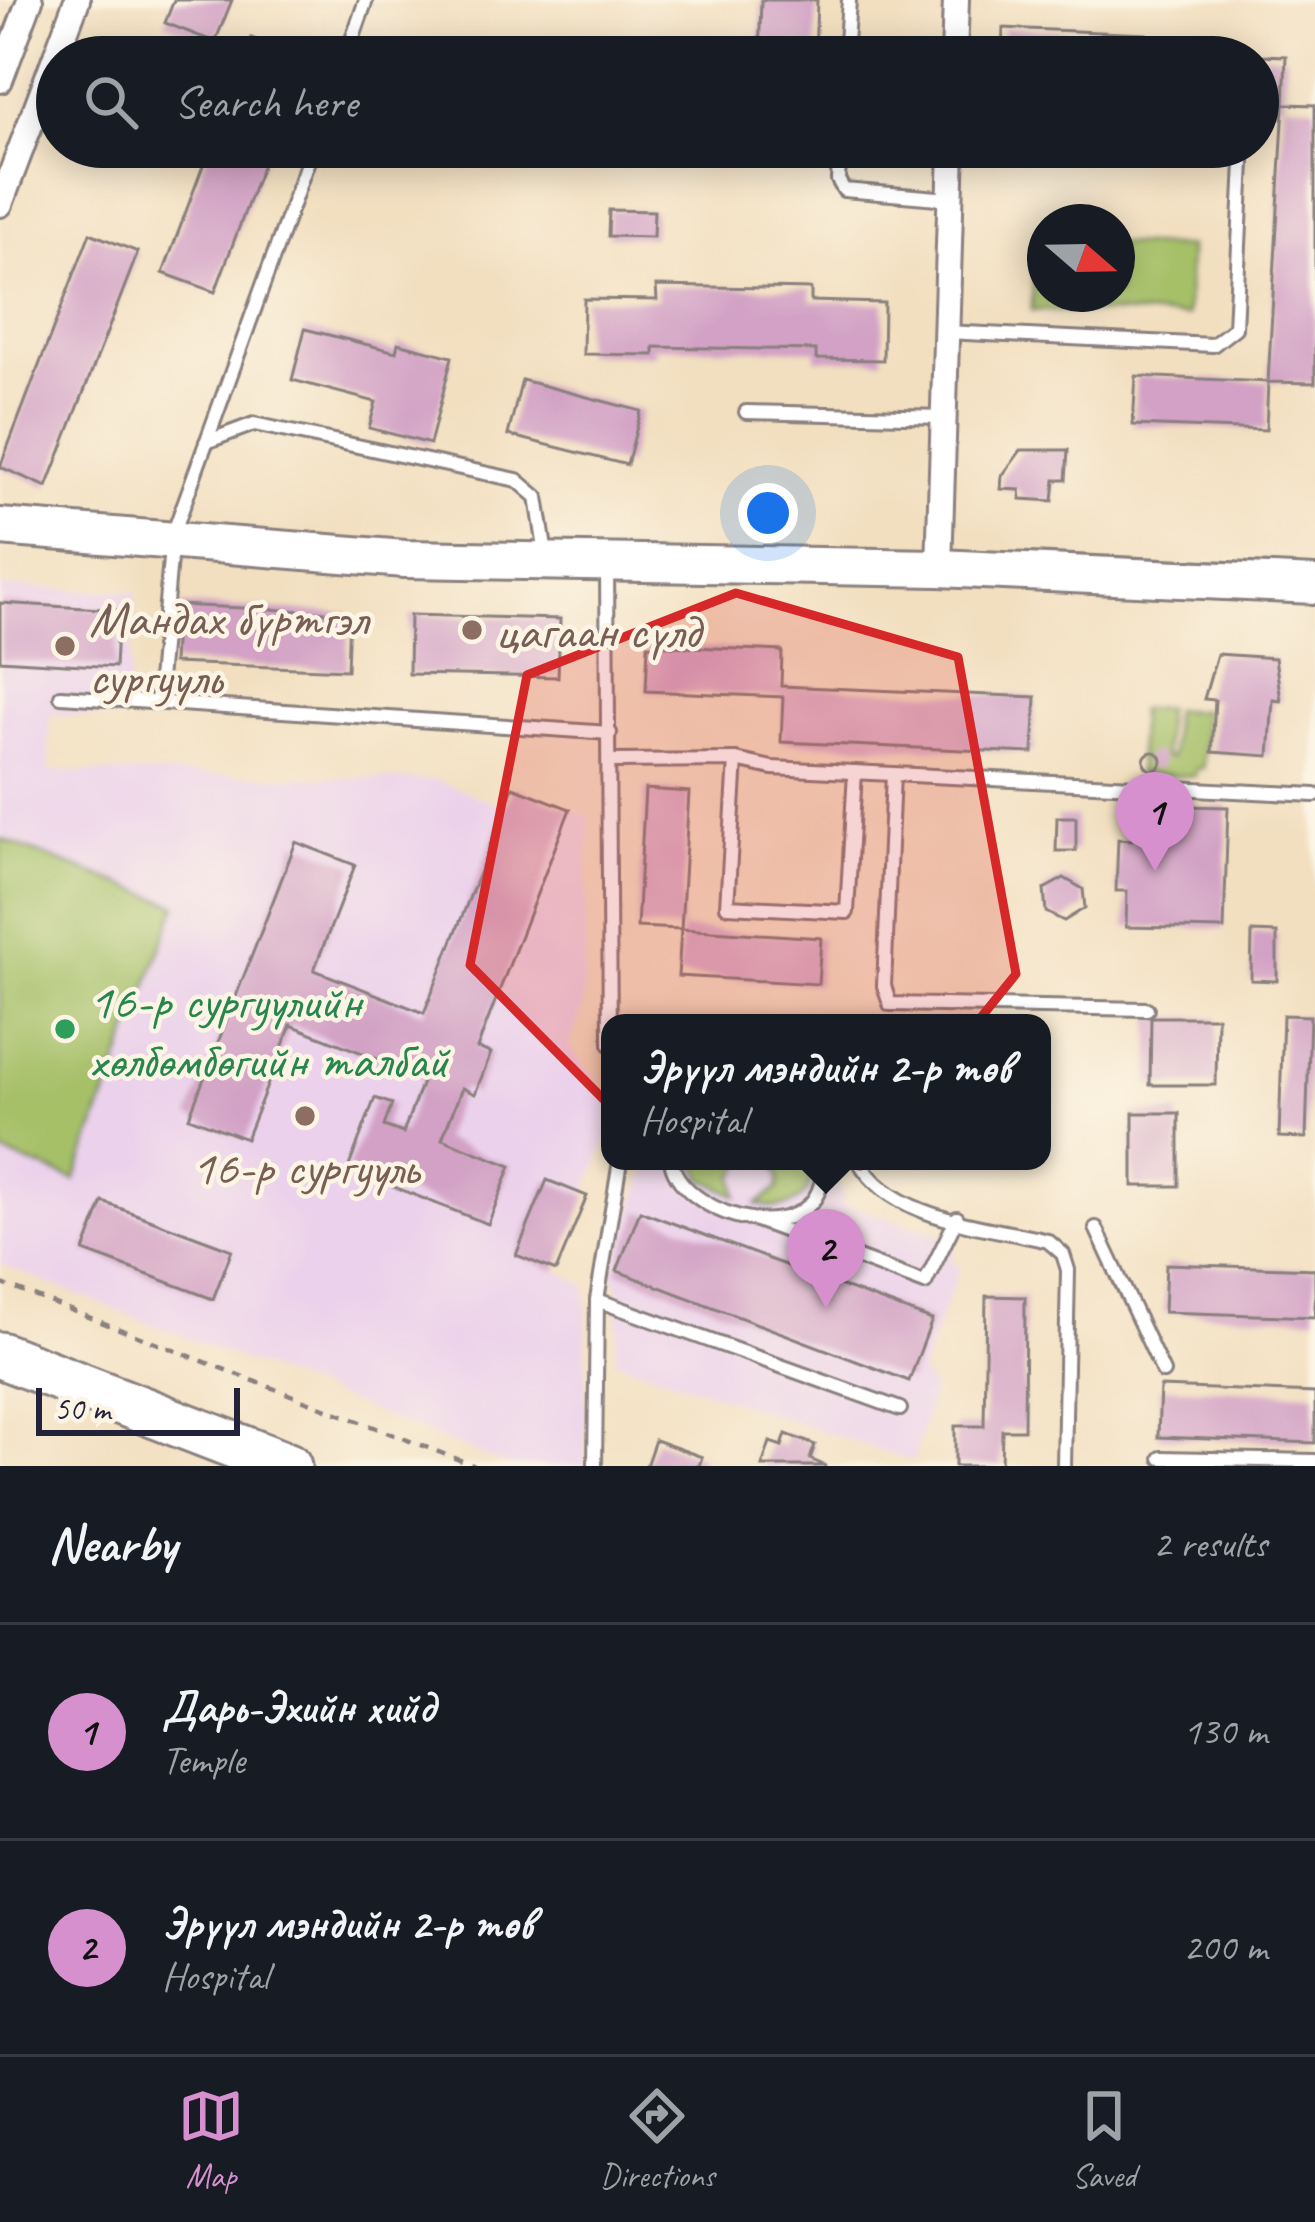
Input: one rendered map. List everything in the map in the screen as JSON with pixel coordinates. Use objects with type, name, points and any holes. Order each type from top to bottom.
[{"type":"highway","points":[[1,1357],[287,1466]]},
{"type":"main road","points":[[0,527],[405,559],[939,568],[1315,585]]},
{"type":"street","points":[[0,80],[30,0]]},
{"type":"street","points":[[63,36],[77,0]]},
{"type":"street","points":[[955,36],[956,0]]},
{"type":"street","points":[[0,204],[36,109]]},
{"type":"street","points":[[939,568],[951,168]]},
{"type":"lane","points":[[353,36],[366,0]]},
{"type":"lane","points":[[846,36],[849,0]]},
{"type":"lane","points":[[158,702],[172,538],[305,168]]},
{"type":"lane","points":[[839,168],[844,190],[950,199]]},
{"type":"lane","points":[[946,332],[1213,345],[1234,328],[1243,168]]},
{"type":"lane","points":[[746,412],[944,417]]},
{"type":"lane","points":[[206,442],[254,424],[517,480],[537,497],[547,562]]},
{"type":"lane","points":[[607,562],[610,1014]]},
{"type":"lane","points":[[61,696],[610,733]]},
{"type":"lane","points":[[610,761],[736,760],[772,768],[1315,795]]},
{"type":"lane","points":[[736,760],[728,906],[847,912],[855,772]]},
{"type":"lane","points":[[893,774],[884,986],[890,1004],[1147,1009]]},
{"type":"lane","points":[[595,1466],[597,1300],[619,1170]]},
{"type":"lane","points":[[675,1170],[693,1196],[925,1283],[957,1218]]},
{"type":"lane","points":[[759,1221],[777,1222],[807,1209],[823,1170]]},
{"type":"lane","points":[[867,1170],[884,1193],[1048,1241],[1063,1254],[1068,1270],[1064,1466]]},
{"type":"lane","points":[[1096,1228],[1163,1372]]},
{"type":"lane","points":[[597,1300],[900,1409]]},
{"type":"lane","points":[[1161,1458],[1315,1461]]},
{"type":"path","points":[[0,1283],[475,1466]]},
{"type":"highlighted area","points":[[736,593],[958,657],[1016,974],[861,1166],[649,1145],[470,965],[527,675]]},
{"type":"shaded area","name":"16-р сургууль","points":[[0,587],[136,592],[125,718],[50,714],[48,771],[436,780],[504,807],[513,787],[589,817],[583,1007],[569,1047],[601,1088],[601,1155],[556,1270],[586,1285],[585,1466],[509,1466],[0,1264]]},
{"type":"shaded area","points":[[647,1170],[833,1170],[831,1184],[844,1191],[843,1204],[958,1240],[951,1261],[960,1266],[921,1373],[933,1389],[913,1462],[615,1360],[620,1294],[611,1270]]},
{"type":"green space","points":[[1135,245],[1189,247],[1187,316],[1084,312],[1135,312]]},
{"type":"green space","points":[[1139,709],[1165,709],[1164,757],[1171,758],[1173,710],[1204,711],[1203,768],[1196,769],[1195,776],[1138,774]]},
{"type":"green space","name":"16-р сургуулийн хөлбөмбөгийн талбай","points":[[0,839],[177,905],[75,1180],[0,1152]]},
{"type":"green space","points":[[699,1170],[739,1170],[737,1196],[704,1179]]},
{"type":"green space","points":[[777,1170],[812,1170],[812,1174],[805,1193],[790,1205],[757,1204],[779,1188]]},
{"type":"building","points":[[174,0],[232,0],[217,36],[199,36],[165,23]]},
{"type":"building","points":[[761,0],[817,0],[816,36],[760,36]]},
{"type":"building","points":[[1003,28],[1146,34],[1146,36],[1003,36]]},
{"type":"building","points":[[1279,56],[1286,56],[1284,104],[1279,104]]},
{"type":"building","points":[[1284,104],[1315,105],[1315,383],[1268,382]]},
{"type":"building","points":[[202,168],[261,168],[215,292],[163,273]]},
{"type":"building","points":[[609,210],[654,211],[653,237],[608,236]]},
{"type":"building","points":[[90,233],[138,252],[47,487],[0,467]]},
{"type":"building","points":[[656,286],[811,289],[811,301],[884,303],[883,360],[816,359],[816,350],[654,347],[654,355],[583,354],[584,299],[657,300]]},
{"type":"building","points":[[305,329],[396,352],[398,343],[452,357],[430,444],[369,428],[376,402],[292,380]]},
{"type":"building","points":[[1136,376],[1268,382],[1266,430],[1133,425]]},
{"type":"building","points":[[522,380],[641,411],[627,465],[508,435]]},
{"type":"building","points":[[1021,450],[1068,450],[1066,480],[1055,480],[1053,501],[1021,499],[1020,490],[1001,489],[1002,476]]},
{"type":"building","name":"Мандах бүртгэл сургууль","points":[[0,603],[118,610],[115,667],[0,660]]},
{"type":"building","points":[[176,605],[349,613],[347,670],[173,663]]},
{"type":"building","points":[[410,615],[560,619],[558,677],[409,674]]},
{"type":"building","points":[[648,645],[782,651],[781,686],[1036,697],[1033,753],[781,742],[783,697],[646,691]]},
{"type":"building","points":[[1217,654],[1275,658],[1281,701],[1273,700],[1269,756],[1212,752],[1215,700],[1204,699]]},
{"type":"building","points":[[1153,752],[1162,761],[1153,770],[1144,761]]},
{"type":"building","points":[[513,787],[570,809],[477,1048],[491,1053],[475,1094],[462,1088],[442,1139],[511,1166],[488,1224],[348,1169],[375,1098],[392,1104],[384,1126],[403,1133],[424,1077],[291,1025],[246,1139],[189,1117],[296,842],[355,865],[314,970],[424,1013]]},
{"type":"building","points":[[645,789],[689,792],[681,929],[637,927]]},
{"type":"building","points":[[1134,805],[1228,807],[1224,929],[1126,927],[1127,891],[1116,891],[1118,839],[1132,840]]},
{"type":"building","points":[[1057,817],[1076,817],[1076,851],[1056,851]]},
{"type":"building","points":[[1064,878],[1083,889],[1085,908],[1064,921],[1046,912],[1044,889]]},
{"type":"building","points":[[681,929],[821,938],[818,984],[678,976]]},
{"type":"building","points":[[1252,932],[1277,933],[1277,981],[1251,980]]},
{"type":"building","points":[[1283,1015],[1310,1016],[1306,1138],[1279,1137]]},
{"type":"building","points":[[1151,1017],[1217,1017],[1216,1085],[1150,1085]]},
{"type":"building","points":[[1133,1113],[1179,1113],[1179,1186],[1133,1186]]},
{"type":"building","points":[[547,1180],[587,1196],[556,1271],[516,1255]]},
{"type":"building","points":[[103,1202],[232,1250],[213,1299],[84,1251]]},
{"type":"building","points":[[640,1211],[932,1320],[909,1381],[617,1271]]},
{"type":"building","points":[[1166,1264],[1315,1269],[1315,1317],[1164,1312]]},
{"type":"building","points":[[986,1296],[1025,1297],[1024,1430],[1002,1430],[1001,1466],[955,1466],[955,1426],[984,1426]]},
{"type":"building","points":[[1160,1387],[1315,1393],[1315,1443],[1158,1437]]},
{"type":"building","points":[[786,1434],[815,1445],[810,1459],[826,1466],[762,1466],[770,1442],[782,1446]]},
{"type":"building","points":[[655,1440],[702,1457],[699,1466],[646,1466]]},
{"type":"place","name":"цагаан сүлд","points":[[472,630]]},
{"type":"place","name":"Мандах бүртгэл сургууль","points":[[65,646]]},
{"type":"place","name":"Дарь-Эхийн хийд","points":[[1155,871]]},
{"type":"place","name":"16-р сургуулийн хөлбөмбөгийн талбай","points":[[65,1029]]},
{"type":"place","name":"16-р сургууль","points":[[305,1116]]},
{"type":"place","name":"Эрүүл мэндийн 2-р төв","points":[[826,1308]]}]
